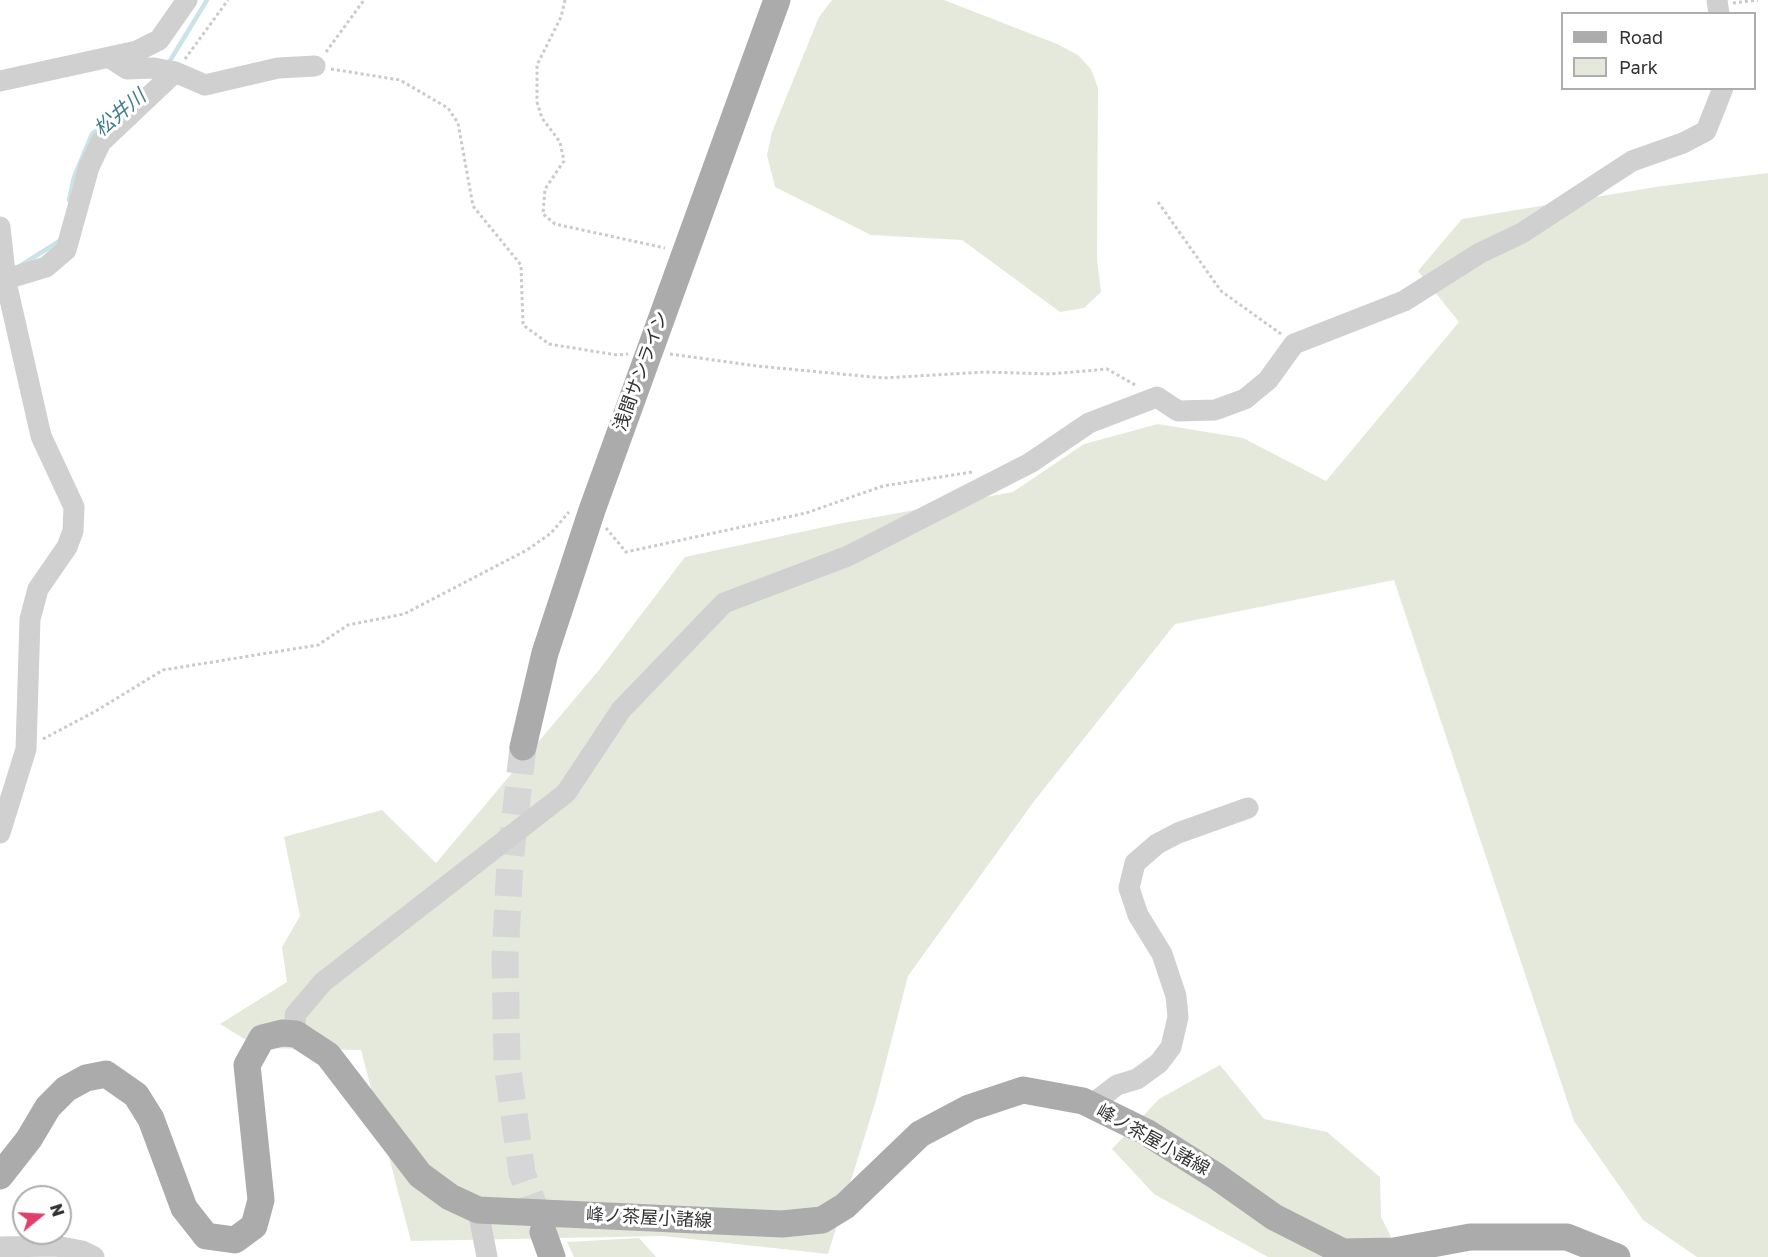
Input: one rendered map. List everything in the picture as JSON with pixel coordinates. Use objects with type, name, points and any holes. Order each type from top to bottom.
[{"type":"main road","name":"浅間サンライン","points":[[523,747],[545,653],[592,510],[648,350],[777,0]]},
{"type":"main road","points":[[0,1176],[29,1139],[48,1107],[66,1089],[86,1078],[106,1074],[136,1095],[151,1119],[184,1208],[198,1227],[206,1236],[234,1240],[254,1226],[261,1200],[247,1065],[262,1038],[282,1033],[296,1034]]},
{"type":"main road","name":"峰ノ茶屋小諸線","points":[[296,1034],[328,1055],[420,1175],[450,1197],[478,1210],[782,1224],[822,1220],[845,1206],[920,1134],[969,1108],[1023,1090],[1083,1101],[1146,1132],[1216,1176],[1274,1217],[1343,1252],[1394,1251],[1470,1237],[1567,1237],[1617,1257]]},
{"type":"main road","points":[[543,1232],[552,1257]]},
{"type":"street","points":[[0,81],[137,51],[159,40],[187,0]]},
{"type":"street","points":[[110,58],[128,69],[154,68],[175,72],[205,85],[278,68],[315,66]]},
{"type":"street","points":[[3,282],[46,267],[66,250],[89,167],[101,142],[175,72]]},
{"type":"street","points":[[296,1034],[295,1015],[323,982],[566,793],[621,710],[724,603],[848,556],[1030,463],[1089,423],[1157,397],[1178,411],[1215,410],[1245,399],[1268,380],[1294,344],[1404,302],[1480,253],[1522,233],[1632,161],[1683,143],[1706,131],[1722,90]]},
{"type":"street","points":[[0,227],[3,282],[41,436],[74,507],[73,531],[38,590],[30,619],[26,749],[0,833]]},
{"type":"street","points":[[1092,1105],[1117,1085],[1137,1079],[1159,1063],[1170,1047],[1178,1017],[1176,996],[1162,954],[1138,915],[1129,888],[1135,863],[1157,844],[1178,833],[1248,808]]},
{"type":"street","points":[[478,1210],[487,1257]]},
{"type":"street","points":[[0,1247],[56,1246],[82,1251],[94,1257]]},
{"type":"path","points":[[175,72],[228,0]]},
{"type":"path","points":[[364,0],[315,66],[400,80],[448,108],[458,123],[472,206],[521,265],[523,325],[549,344],[617,355],[648,350],[757,366],[884,378],[985,372],[1051,374],[1107,369],[1157,397]]},
{"type":"path","points":[[565,0],[561,17],[537,65],[537,102],[542,118],[560,142],[564,161],[545,189],[543,214],[555,224],[684,253]]},
{"type":"path","points":[[1718,6],[1758,0]]},
{"type":"path","points":[[1158,202],[1221,291],[1294,344]]},
{"type":"path","points":[[26,749],[96,711],[163,670],[318,645],[348,624],[404,614],[527,550],[551,532],[570,512],[592,510],[626,552],[806,513],[883,486],[973,472]]},
{"type":"green space","points":[[832,0],[944,0],[1057,44],[1078,55],[1091,69],[1098,88],[1097,259],[1101,292],[1084,308],[1060,312],[962,240],[871,235],[775,187],[767,155],[772,132],[819,17]]},
{"type":"green space","points":[[1768,173],[1768,1257],[1697,1257],[1643,1220],[1574,1121],[1394,580],[1175,624],[1035,800],[908,976],[876,1100],[828,1254],[663,1236],[411,1241],[361,1050],[259,1048],[220,1024],[287,982],[282,947],[300,916],[284,837],[382,810],[436,863],[599,670],[685,557],[838,524],[1013,492],[1084,444],[1158,424],[1243,438],[1326,481],[1459,322],[1418,271],[1462,219],[1662,186]]},
{"type":"green space","points":[[1220,1065],[1264,1119],[1327,1132],[1380,1177],[1381,1217],[1401,1257],[1268,1257],[1154,1194],[1112,1149],[1159,1099]]},
{"type":"green space","points":[[639,1238],[656,1257],[574,1257],[567,1242]]},
{"type":"waterway","name":"松井川","points":[[168,64],[207,0]]},
{"type":"waterway","name":"松井川","points":[[69,200],[74,177],[92,134],[108,121]]},
{"type":"waterway","name":"松井川","points":[[20,266],[61,240]]},
{"type":"tunnel","points":[[523,747],[510,862],[505,958],[507,1063],[522,1173],[543,1232]]}]
